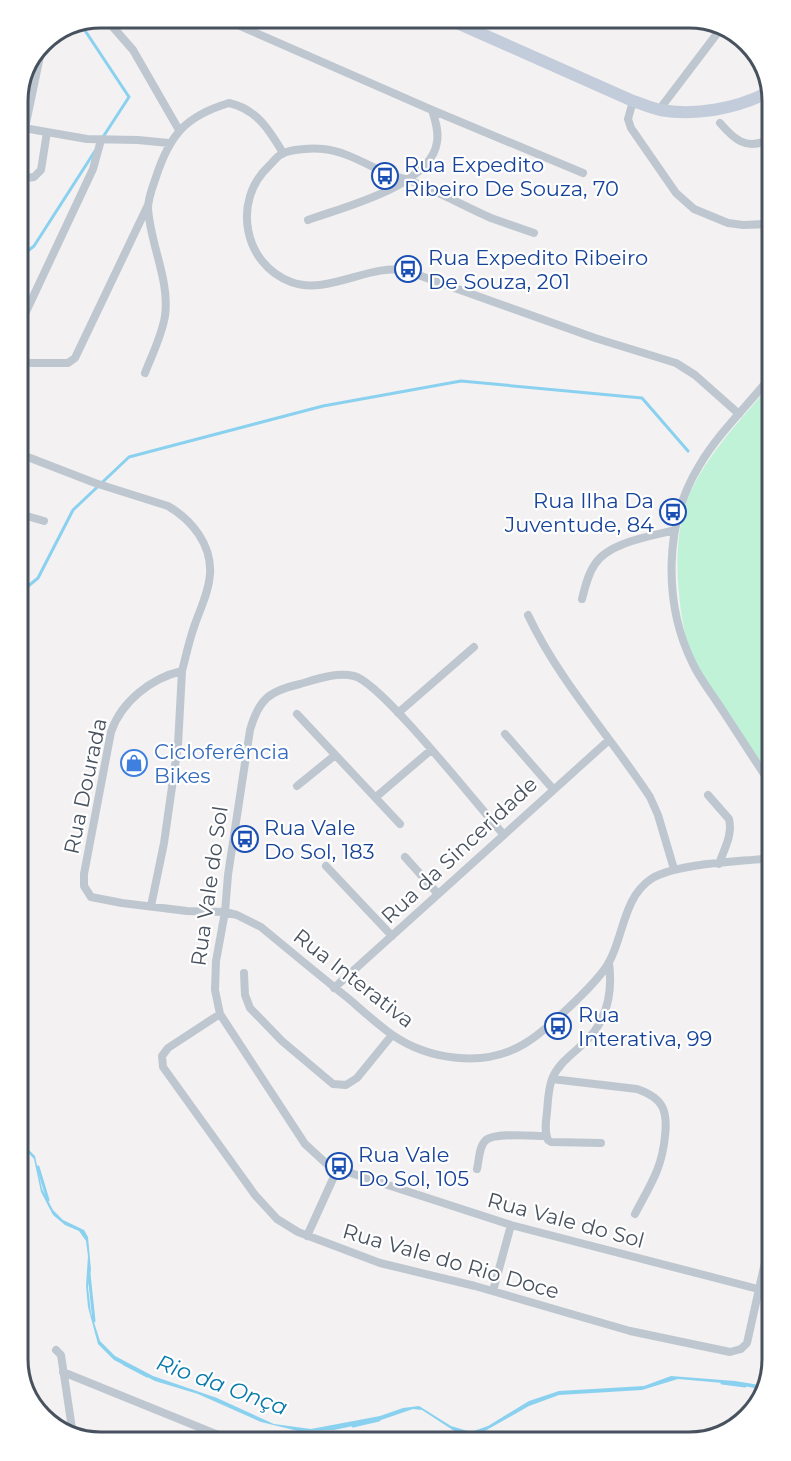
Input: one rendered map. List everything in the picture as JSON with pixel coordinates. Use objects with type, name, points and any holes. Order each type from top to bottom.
[{"type":"main road","points":[[470,29],[633,101],[659,110],[710,111],[741,104],[762,95]]},
{"type":"street","points":[[114,28],[133,50],[179,130]]},
{"type":"street","points":[[245,28],[583,173]]},
{"type":"street","points":[[659,110],[717,34]]},
{"type":"street","points":[[29,99],[37,68]]},
{"type":"street","points":[[633,101],[628,119],[631,128],[684,201],[703,214],[728,223],[762,224]]},
{"type":"street","points":[[29,363],[68,363],[75,358],[148,206],[161,161],[169,143],[179,130],[213,108],[229,103],[239,105],[263,122],[283,153]]},
{"type":"street","points":[[308,220],[408,180],[424,165],[433,153],[437,142],[432,110]]},
{"type":"street","points":[[720,123],[735,139],[744,144],[755,145],[762,142]]},
{"type":"street","points":[[29,129],[101,140],[169,143]]},
{"type":"street","points":[[29,178],[34,177],[41,170],[47,132]]},
{"type":"street","points":[[29,306],[93,169],[101,140]]},
{"type":"street","points":[[534,233],[492,218],[408,180],[330,150],[310,149],[283,153],[258,178],[250,196],[246,214],[246,225],[253,247],[279,277],[305,286],[337,282],[393,269],[411,272],[595,338],[676,363],[694,375],[739,414]]},
{"type":"street","points":[[145,372],[165,317],[163,284],[148,206]]},
{"type":"street","points":[[762,387],[699,466],[682,502],[675,530],[672,565],[675,613],[693,664],[762,771]]},
{"type":"street","points":[[29,458],[95,483],[168,506],[179,513],[195,529],[207,552],[210,573],[206,596],[189,643],[182,671],[176,757],[152,906]]},
{"type":"street","points":[[29,517],[44,522]]},
{"type":"street","points":[[582,599],[590,573],[600,558],[621,546],[675,530]]},
{"type":"street","points":[[528,615],[574,691],[650,797],[658,815],[674,869]]},
{"type":"street","points":[[398,713],[474,647]]},
{"type":"street","name":"Rua Dourada","points":[[182,671],[163,677],[143,690],[115,719],[84,874],[85,891],[95,899],[187,911],[225,912]]},
{"type":"street","name":"Rua Vale do Sol","points":[[504,835],[369,683],[353,675],[329,676],[269,695],[256,710],[250,729],[214,978],[220,1014],[304,1144],[319,1159],[337,1170],[511,1225],[758,1289]]},
{"type":"street","points":[[297,714],[400,824]]},
{"type":"street","points":[[506,734],[553,789]]},
{"type":"street","name":"Rua da Sinceridade","points":[[334,988],[609,740]]},
{"type":"street","points":[[376,797],[430,750]]},
{"type":"street","points":[[297,786],[334,756]]},
{"type":"street","points":[[708,795],[729,819],[730,824],[729,837],[719,864]]},
{"type":"street","points":[[405,857],[438,894]]},
{"type":"street","name":"Rua Interativa","points":[[225,912],[237,915],[261,927],[392,1035],[419,1049],[434,1053],[464,1058],[498,1055],[525,1044],[596,980],[609,963],[638,891],[653,878],[674,869],[762,859]]},
{"type":"street","points":[[326,866],[392,936]]},
{"type":"street","points":[[601,1143],[556,1143],[548,1140],[546,1136],[549,1089],[552,1079],[562,1064],[600,1024],[610,989],[609,963]]},
{"type":"street","points":[[244,973],[245,995],[250,1008],[282,1041],[333,1084],[346,1085],[357,1078],[392,1035]]},
{"type":"street","name":"Rua Vale do Rio Doce","points":[[220,1014],[168,1048],[162,1056],[163,1067],[264,1206],[289,1227],[380,1263],[493,1291],[630,1331],[730,1352],[735,1352],[745,1346],[758,1289]]},
{"type":"street","points":[[552,1079],[638,1089],[647,1092],[662,1105],[667,1120],[662,1163],[634,1214]]},
{"type":"street","points":[[477,1169],[482,1145],[488,1138],[546,1136]]},
{"type":"street","points":[[307,1236],[337,1170]]},
{"type":"street","points":[[493,1291],[511,1225]]},
{"type":"street","points":[[758,1289],[762,1272]]},
{"type":"street","points":[[56,1350],[61,1355],[72,1426]]},
{"type":"street","points":[[63,1372],[209,1432]]},
{"type":"green space","points":[[762,395],[762,766],[713,692],[692,655],[682,620],[678,582],[677,561],[682,517],[691,491],[720,444]]},
{"type":"water","points":[[28,1149],[35,1156],[42,1189],[53,1210],[63,1220],[84,1230],[88,1237],[91,1270],[88,1287],[91,1313],[100,1341],[115,1356],[153,1376],[217,1398],[274,1424],[311,1429],[419,1406],[451,1426],[471,1432],[456,1432],[422,1410],[413,1409],[381,1420],[334,1430],[298,1431],[261,1422],[198,1394],[155,1381],[114,1360],[98,1344],[88,1307],[86,1241],[79,1231],[65,1225],[53,1215],[41,1192],[34,1159]]},
{"type":"water","points":[[671,1376],[758,1385],[756,1388],[678,1379],[642,1390],[559,1395],[529,1406],[483,1432],[471,1432],[488,1426],[529,1401],[559,1391],[644,1386]]},
{"type":"waterway","points":[[85,31],[129,97],[103,137]]},
{"type":"waterway","points":[[29,250],[34,246],[95,151]]},
{"type":"waterway","points":[[29,586],[38,578],[73,510],[129,457],[323,406],[461,381],[642,398],[688,451]]},
{"type":"waterway","name":"Rio da Onça","points":[[38,1167],[48,1200]]},
{"type":"waterway","name":"Rio da Onça","points":[[89,1274],[94,1321]]},
{"type":"waterway","name":"Rio da Onça","points":[[124,1364],[147,1376]]},
{"type":"waterway","name":"Rio da Onça","points":[[722,1383],[745,1386]]},
{"type":"waterway","name":"Rio da Onça","points":[[353,1426],[379,1420]]},
{"type":"place","name":"Rua Expedito Ribeiro De Souza, 70","points":[[385,176]]},
{"type":"place","name":"Rua Expedito Ribeiro De Souza, 201","points":[[408,269]]},
{"type":"place","name":"Rua Ilha Da Juventude, 84","points":[[673,512]]},
{"type":"place","name":"Cicloferência Bikes","points":[[134,763]]},
{"type":"place","name":"Rua Vale Do Sol, 183","points":[[245,839]]},
{"type":"place","name":"Rua Interativa, 99","points":[[558,1026]]},
{"type":"place","name":"Rua Vale Do Sol, 105","points":[[339,1166]]}]
